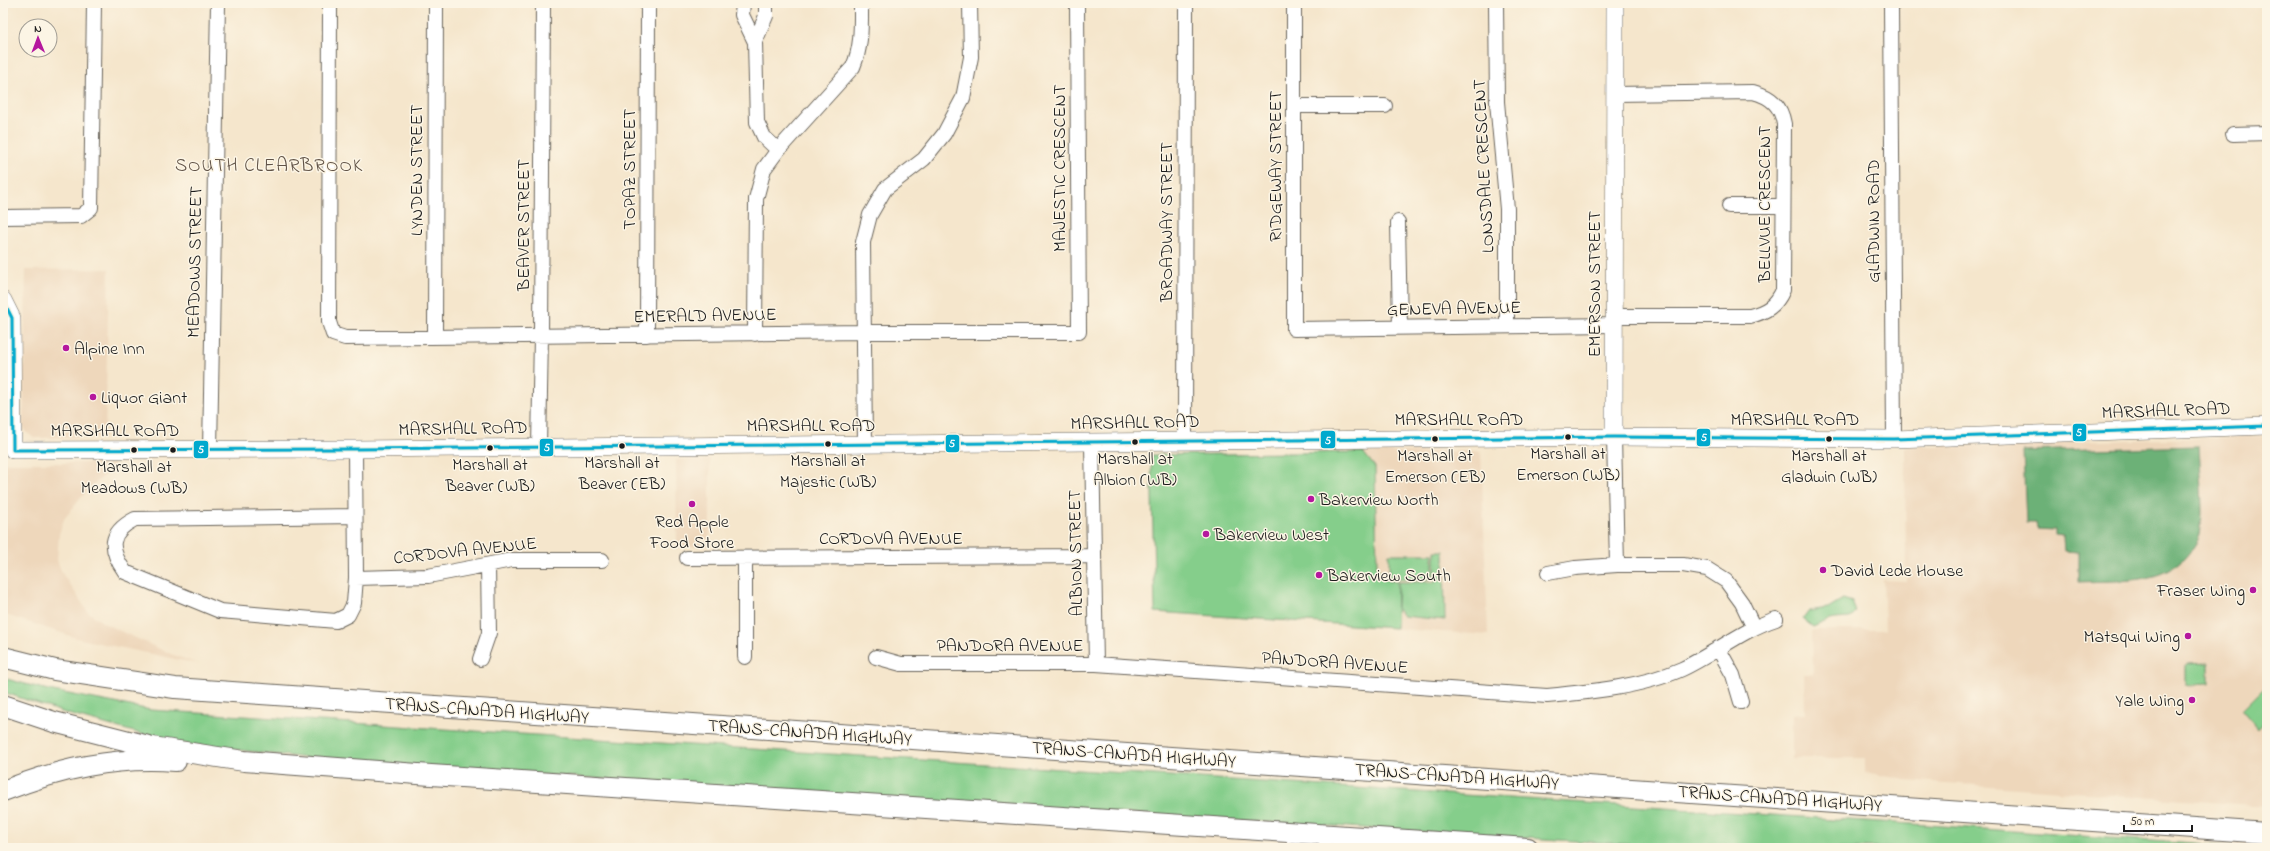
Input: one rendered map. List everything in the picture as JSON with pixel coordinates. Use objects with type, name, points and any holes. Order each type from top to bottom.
[{"type":"highway","name":"TRANS-CANADA HIGHWAY","points":[[3,656],[55,670],[175,688],[2267,833]]},
{"type":"highway","points":[[3,705],[54,722],[152,747],[244,761],[431,776],[1528,848]]},
{"type":"highway","points":[[3,791],[63,770],[100,762],[126,760],[173,761],[245,767],[431,776]]},
{"type":"main road","name":"EMERSON STREET","points":[[1614,437],[1615,3]]},
{"type":"main road","points":[[3,300],[12,318],[8,450]]},
{"type":"main road","name":"MARSHALL ROAD","points":[[8,450],[865,445],[1614,437],[1894,439],[2267,426]]},
{"type":"street","points":[[3,217],[76,216],[86,213],[92,204],[94,3]]},
{"type":"street","name":"MEADOWS STREET","points":[[210,450],[218,3]]},
{"type":"street","name":"EMERALD AVENUE","points":[[330,3],[329,322],[333,334],[344,338],[864,332],[1079,332]]},
{"type":"street","name":"LYNDEN STREET","points":[[435,337],[436,3]]},
{"type":"street","name":"BEAVER STREET","points":[[539,447],[543,3]]},
{"type":"street","name":"TOPAZ STREET","points":[[648,3],[648,335]]},
{"type":"street","points":[[744,3],[742,15],[755,42],[757,122],[764,137],[778,150]]},
{"type":"street","points":[[755,42],[766,16],[766,3]]},
{"type":"street","points":[[756,334],[756,199],[764,169],[778,150],[853,67],[861,40],[861,3]]},
{"type":"street","points":[[865,445],[863,242],[870,215],[885,189],[924,159],[944,134],[962,98],[971,57],[970,3]]},
{"type":"street","name":"MAJESTIC CRESCENT","points":[[1077,3],[1079,332]]},
{"type":"street","name":"BROADWAY STREET","points":[[1185,442],[1186,3]]},
{"type":"street","name":"RIDGEWAY STREET","points":[[1294,3],[1294,329]]},
{"type":"street","name":"LONSDALE CRESCENT","points":[[1496,3],[1497,102],[1507,209],[1507,326]]},
{"type":"street","name":"GLADWIN ROAD","points":[[1891,3],[1894,439]]},
{"type":"street","name":"BELLVUE CRESCENT","points":[[1614,320],[1750,316],[1763,313],[1772,306],[1783,290],[1784,124],[1782,113],[1775,103],[1766,95],[1754,92],[1615,94]]},
{"type":"street","points":[[1294,106],[1385,106]]},
{"type":"street","points":[[2233,134],[2267,133]]},
{"type":"street","points":[[1729,206],[1783,206]]},
{"type":"street","points":[[1398,222],[1400,328]]},
{"type":"street","name":"GENEVA AVENUE","points":[[1294,329],[1507,326],[1614,320]]},
{"type":"street","name":"EMERSON STREET","points":[[1614,437],[1617,565]]},
{"type":"street","name":"ALBION STREET","points":[[1092,443],[1096,664]]},
{"type":"street","points":[[355,449],[356,578],[354,603],[348,615],[336,621],[220,611],[125,572],[115,558],[114,541],[121,526],[135,519],[355,516]]},
{"type":"street","name":"CORDOVA AVENUE","points":[[688,558],[1094,556]]},
{"type":"street","points":[[745,558],[745,657]]},
{"type":"street","name":"CORDOVA AVENUE","points":[[356,578],[428,576],[512,560],[602,560]]},
{"type":"street","points":[[480,659],[489,633],[488,565]]},
{"type":"street","points":[[1548,573],[1575,568],[1617,565],[1683,565],[1707,569],[1726,581],[1742,603],[1754,628]]},
{"type":"street","name":"PANDORA AVENUE","points":[[876,657],[901,664],[1096,664],[1547,696],[1592,692],[1655,678],[1681,669],[1754,628],[1776,619]]},
{"type":"street","points":[[1718,648],[1733,675],[1741,702]]},
{"type":"shaded area","name":"Alpine Inn","points":[[109,269],[105,437],[34,438],[26,432],[23,426],[26,270]]},
{"type":"shaded area","points":[[2267,436],[2267,806],[1905,780],[1865,772],[1865,758],[1792,758],[1792,715],[1805,714],[1804,674],[1813,674],[1812,630],[1885,630],[1883,580],[1906,581],[1905,447]]},
{"type":"shaded area","points":[[1481,451],[1488,635],[1155,612],[1151,455]]},
{"type":"shaded area","points":[[710,459],[710,546],[677,547],[676,460]]},
{"type":"shaded area","points":[[3,463],[114,463],[114,472],[105,475],[88,489],[64,519],[59,534],[57,560],[62,573],[88,612],[105,624],[173,655],[199,664],[80,639],[3,614]]},
{"type":"green space","points":[[2198,446],[2202,502],[2200,535],[2197,542],[2179,564],[2167,571],[2153,576],[2124,581],[2079,582],[2079,552],[2064,551],[2063,537],[2055,536],[2055,530],[2037,529],[2036,523],[2026,523],[2023,451]]},
{"type":"green space","points":[[1363,452],[1375,467],[1377,567],[1388,581],[1397,581],[1396,628],[1155,612],[1151,455]]},
{"type":"green space","points":[[1435,551],[1444,551],[1445,620],[1403,616],[1397,608],[1398,582],[1435,582]]},
{"type":"green space","points":[[1389,554],[1433,554],[1433,579],[1389,579]]},
{"type":"green space","points":[[1843,599],[1852,602],[1856,612],[1850,618],[1831,620],[1813,627],[1803,619],[1809,611],[1828,608]]},
{"type":"green space","points":[[2209,663],[2209,684],[2186,685],[2186,664]]},
{"type":"green space","points":[[3,678],[48,690],[151,710],[1942,826],[2249,848],[1689,848],[941,802],[315,759],[171,742],[68,714],[3,692]]},
{"type":"green space","points":[[2265,687],[2267,687],[2267,719],[2258,729],[2242,710]]},
{"type":"transit line","name":"5","points":[[3,300],[12,318],[13,450]]},
{"type":"transit line","name":"5","points":[[13,450],[355,449],[1614,437],[1894,439],[2267,426]]},
{"type":"place","name":"Alpine Inn","points":[[66,348]]},
{"type":"place","name":"Liquor Giant","points":[[93,397]]},
{"type":"place","name":"Marshall at Emerson (WB)","points":[[1568,437]]},
{"type":"place","name":"Marshall at Emerson (EB)","points":[[1435,439]]},
{"type":"place","name":"Marshall at Gladwin (WB)","points":[[1829,439]]},
{"type":"place","name":"Marshall at Albion (WB)","points":[[1135,442]]},
{"type":"place","name":"Marshall at Majestic (WB)","points":[[828,444]]},
{"type":"place","name":"Marshall at Beaver (EB)","points":[[622,446]]},
{"type":"place","name":"Marshall at Beaver (WB)","points":[[490,448]]},
{"type":"place","name":"Marshall at Meadows (WB)","points":[[134,450]]},
{"type":"place","name":"Bakerview North","points":[[1311,499]]},
{"type":"place","name":"Red Apple Food Store","points":[[692,504]]},
{"type":"place","name":"Bakerview West","points":[[1206,534]]},
{"type":"place","name":"David Lede House","points":[[1823,570]]},
{"type":"place","name":"Bakerview South","points":[[1319,575]]},
{"type":"place","name":"Fraser Wing","points":[[2253,590]]},
{"type":"place","name":"Matsqui Wing","points":[[2188,636]]},
{"type":"place","name":"Yale Wing","points":[[2192,700]]},
{"type":"district","name":"SOUTH CLEARBROOK","points":[[269,164]]}]
